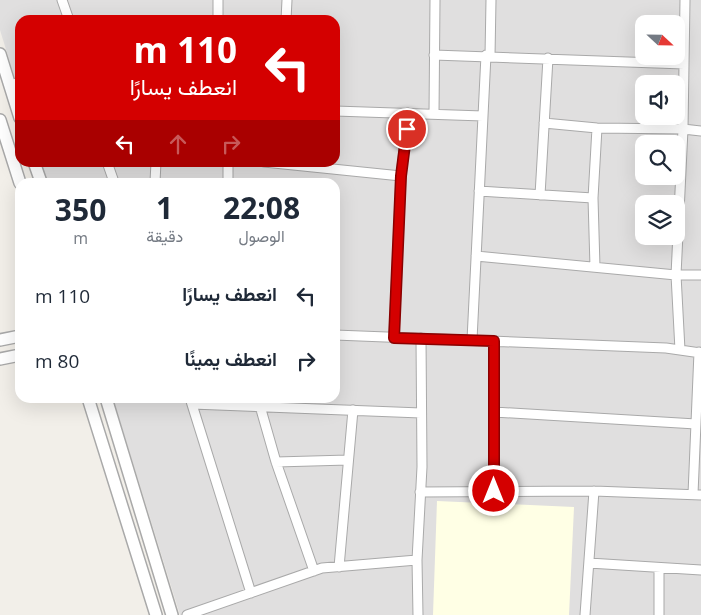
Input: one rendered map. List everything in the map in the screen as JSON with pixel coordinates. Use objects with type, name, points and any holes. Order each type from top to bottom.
[{"type":"street","points":[[62,0],[67,15]]},
{"type":"street","points":[[218,0],[218,15]]},
{"type":"street","points":[[286,15],[287,0]]},
{"type":"street","points":[[434,114],[436,0]]},
{"type":"street","points":[[472,340],[483,116],[491,0]]},
{"type":"street","points":[[685,0],[685,15]]},
{"type":"street","points":[[0,54],[15,84]]},
{"type":"street","points":[[434,55],[635,62]]},
{"type":"street","points":[[540,195],[548,58]]},
{"type":"street","points":[[680,350],[676,275],[684,65]]},
{"type":"street","points":[[340,111],[483,116]]},
{"type":"street","points":[[394,338],[401,176],[408,114]]},
{"type":"street","points":[[0,120],[18,178]]},
{"type":"street","points":[[544,123],[597,128],[701,131]]},
{"type":"street","points":[[594,267],[593,198],[597,128]]},
{"type":"street","points":[[313,167],[401,176]]},
{"type":"street","points":[[480,191],[593,198]]},
{"type":"street","points":[[476,256],[676,275],[701,275]]},
{"type":"street","points":[[340,335],[680,350],[700,353],[696,424],[697,494],[594,491],[420,492]]},
{"type":"street","points":[[0,340],[15,337]]},
{"type":"street","points":[[418,615],[417,560],[420,492],[421,338]]},
{"type":"street","points":[[494,341],[494,491]]},
{"type":"street","points":[[0,359],[15,356]]},
{"type":"street","points":[[90,403],[156,615]]},
{"type":"street","points":[[107,403],[172,615]]},
{"type":"street","points":[[192,403],[251,593]]},
{"type":"street","points":[[260,403],[276,462],[314,571]]},
{"type":"street","points":[[272,403],[353,410],[421,413]]},
{"type":"street","points":[[339,567],[353,410]]},
{"type":"street","points":[[494,412],[696,424]]},
{"type":"street","points":[[276,462],[348,460]]},
{"type":"street","points":[[585,615],[594,491]]},
{"type":"street","points":[[187,615],[322,568],[417,560]]},
{"type":"street","points":[[589,564],[701,570]]},
{"type":"street","points":[[659,568],[659,615]]},
{"type":"shaded area","points":[[0,0],[701,0],[701,615],[180,615],[115,403],[340,403],[340,178],[46,178],[42,167],[340,167],[340,15],[15,15],[15,79],[0,30]]},
{"type":"shaded area","points":[[437,501],[574,507],[569,615],[433,615]]},
{"type":"route","points":[[407,129],[401,176],[394,338],[494,341],[494,491]]}]
